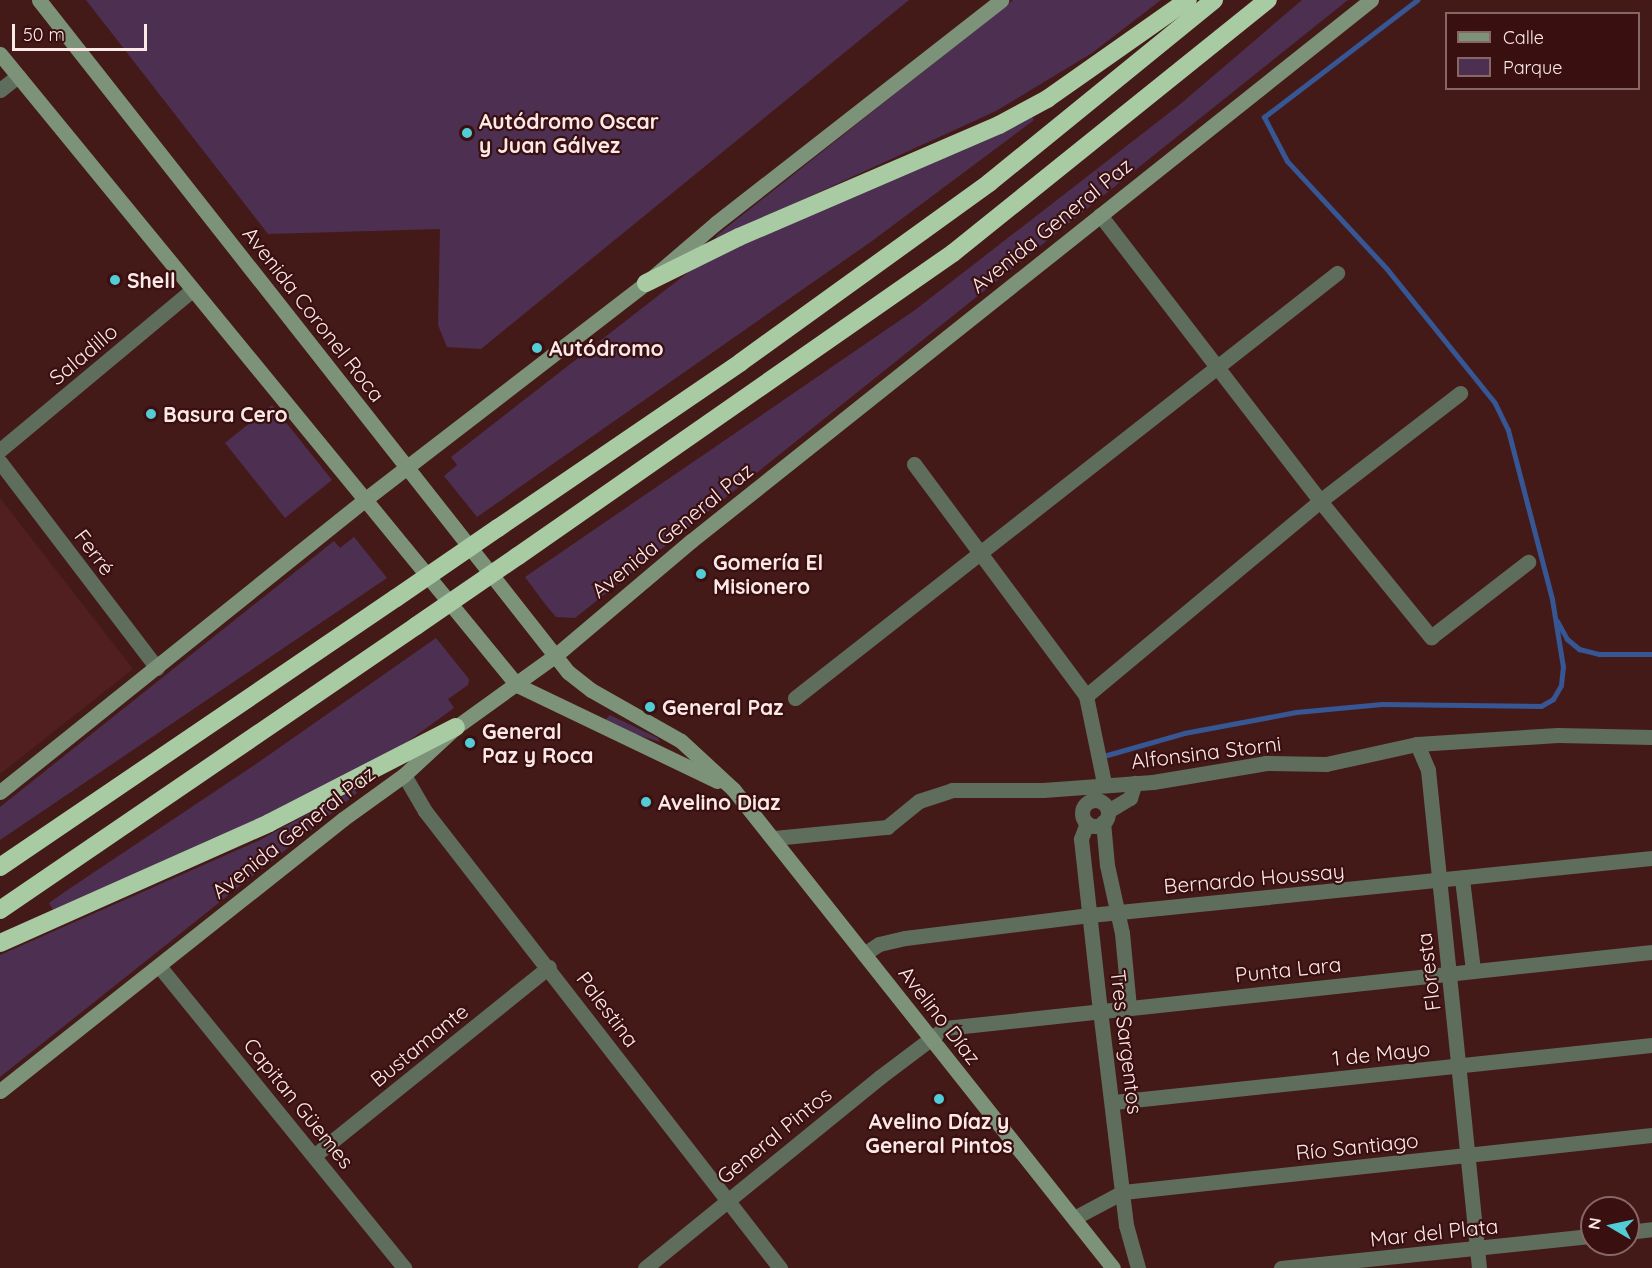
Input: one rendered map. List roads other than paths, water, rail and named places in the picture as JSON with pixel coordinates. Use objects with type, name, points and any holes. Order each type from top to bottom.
[{"type":"highway","points":[[645,283],[740,237],[999,125],[1047,99],[1188,0]]},
{"type":"highway","points":[[0,867],[741,362],[962,203],[1066,123],[1214,0]]},
{"type":"highway","name":"Avenida General Paz","points":[[0,910],[518,556],[953,254],[1268,0]]},
{"type":"highway","points":[[0,943],[269,823],[456,727]]},
{"type":"street","name":"Avenida Coronel Roca","points":[[39,0],[556,655]]},
{"type":"street","points":[[0,792],[363,501],[645,283],[716,223],[1001,0]]},
{"type":"street","name":"Avenida General Paz","points":[[0,1091],[404,775],[456,727],[556,655],[691,541],[1371,0]]},
{"type":"street","points":[[0,54],[363,501],[517,685]]},
{"type":"street","points":[[0,90],[18,76]]},
{"type":"street","points":[[1100,215],[1320,501],[1431,638],[1528,562]]},
{"type":"street","points":[[795,698],[1216,365],[1337,273]]},
{"type":"street","name":"Saladillo","points":[[0,450],[192,291]]},
{"type":"street","points":[[1086,696],[1320,501],[1460,393]]},
{"type":"street","name":"Ferré","points":[[0,462],[157,668]]},
{"type":"street","points":[[914,464],[978,555],[1086,696],[1104,783]]},
{"type":"street","name":"Avelino Díaz","points":[[556,655],[581,683],[681,741],[733,789],[1074,1218],[1107,1266]]},
{"type":"street","name":"Avelino Díaz","points":[[517,685],[733,789]]},
{"type":"street","name":"Alfonsina Storni","points":[[774,838],[886,827],[920,801],[952,790],[1043,790],[1104,783],[1135,783],[1266,763],[1326,764],[1417,744],[1558,735],[1652,737]]},
{"type":"street","name":"Floresta","points":[[1417,744],[1428,770],[1479,1268]]},
{"type":"street","name":"Palestina","points":[[404,775],[425,811],[549,967],[780,1268]]},
{"type":"street","points":[[1087,823],[1095,826],[1130,798],[1135,783]]},
{"type":"street","name":"Tres Sargentos","points":[[1129,1007],[1119,912],[1107,865],[1106,817],[1101,801],[1089,801],[1082,811],[1087,823],[1081,838],[1123,1192],[1138,1268]]},
{"type":"street","name":"Bernardo Houssay","points":[[864,954],[879,944],[905,938],[1090,915],[1652,858]]},
{"type":"street","points":[[1462,879],[1473,970]]},
{"type":"street","name":"Punta Lara","points":[[930,1037],[945,1029],[1100,1010],[1652,952]]},
{"type":"street","name":"Capitan Güemes","points":[[159,966],[315,1155],[404,1268]]},
{"type":"street","name":"Bustamante","points":[[315,1155],[549,967]]},
{"type":"street","name":"General Pintos","points":[[645,1268],[726,1200],[930,1037]]},
{"type":"street","name":"1 de Mayo","points":[[1114,1102],[1652,1045]]},
{"type":"street","name":"Río Santiago","points":[[1074,1218],[1123,1192],[1652,1135]]},
{"type":"street","name":"Mar del Plata","points":[[1281,1268],[1580,1237]]},
{"type":"waterway","points":[[1107,755],[1184,733],[1296,712],[1382,704],[1541,706],[1553,699],[1561,685],[1563,667],[1552,599],[1508,430],[1495,403],[1387,269],[1287,161],[1264,117],[1417,0]]},
{"type":"waterway","points":[[1557,621],[1567,639],[1579,649],[1599,654],[1652,654]]},
{"type":"place","name":"Autódromo Oscar y Juan Gálvez","points":[[467,133]]},
{"type":"place","name":"Shell","points":[[115,280]]},
{"type":"place","name":"Autódromo","points":[[537,348]]},
{"type":"place","name":"Basura Cero","points":[[151,414]]},
{"type":"place","name":"Gomería El Misionero","points":[[701,574]]},
{"type":"place","name":"General Paz","points":[[650,707]]},
{"type":"place","name":"General Paz y Roca","points":[[470,743]]},
{"type":"place","name":"Avelino Diaz","points":[[646,802]]},
{"type":"place","name":"Avelino Díaz y General Pintos","points":[[939,1099]]}]
